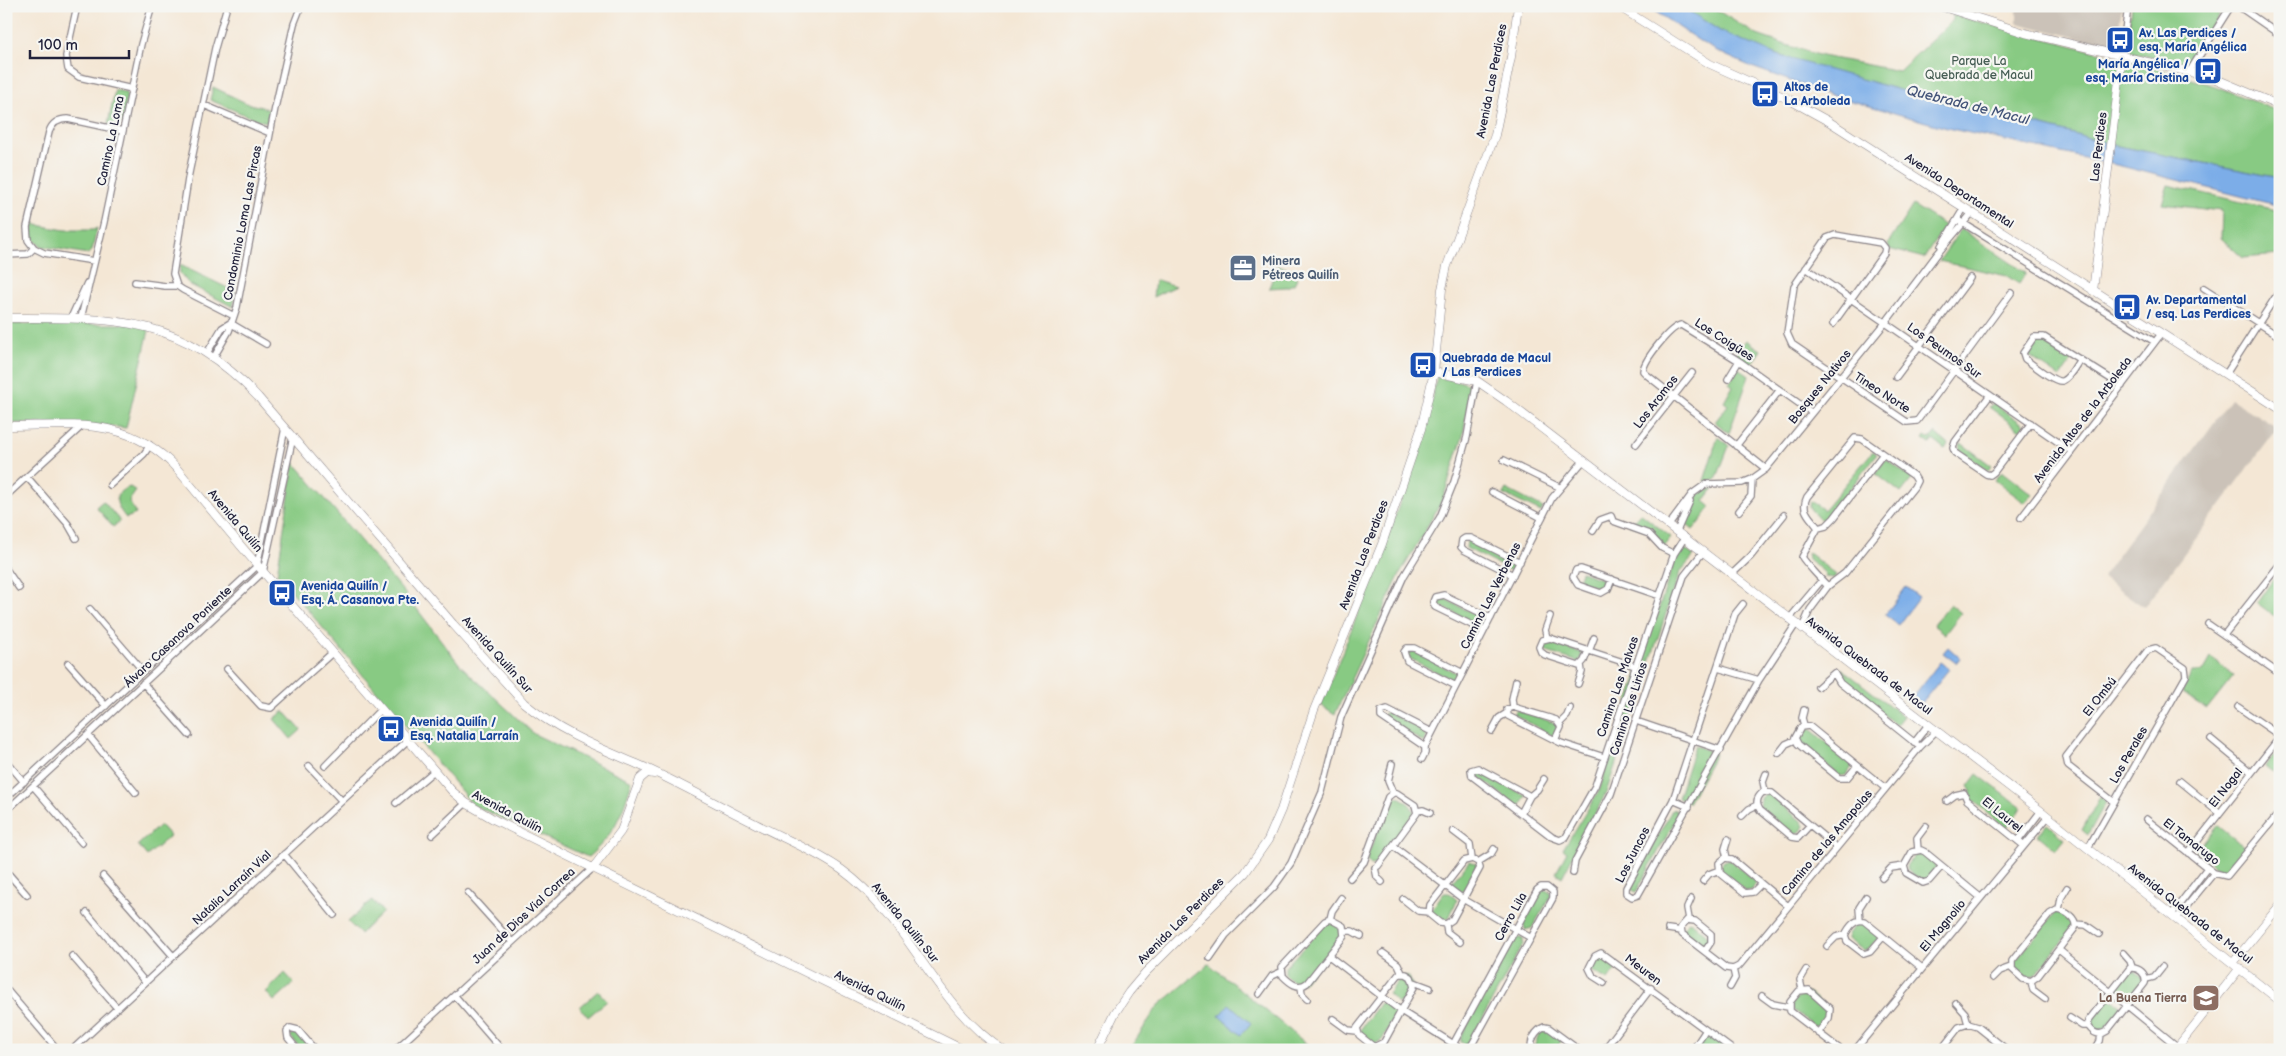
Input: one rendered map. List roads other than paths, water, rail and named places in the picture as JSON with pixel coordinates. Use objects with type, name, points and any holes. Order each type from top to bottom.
[{"type":"street","points":[[77,6],[66,56],[68,69],[79,76],[132,89]]},
{"type":"street","name":"Camino La Loma","points":[[81,318],[152,6]]},
{"type":"street","points":[[177,286],[173,274],[189,173],[215,48],[227,6]]},
{"type":"street","name":"Condominio Loma Las Pircas","points":[[210,355],[229,331],[230,323],[237,307],[284,64],[301,6]]},
{"type":"street","name":"Avenida Las Perdices","points":[[1097,1050],[1115,1013],[1129,992],[1145,973],[1245,873],[1268,840],[1281,810],[1327,674],[1382,544],[1421,429],[1434,372],[1442,289],[1447,266],[1495,135],[1509,66],[1518,6]]},
{"type":"street","name":"Avenida Departamental","points":[[1618,6],[1710,64],[1774,92],[1822,117],[2093,291],[2280,408]]},
{"type":"street","points":[[1940,6],[2009,28],[2231,84],[2280,106]]},
{"type":"street","name":"Las Perdices","points":[[2093,291],[2128,6]]},
{"type":"street","points":[[2189,72],[2231,6]]},
{"type":"street","points":[[2238,6],[2280,35]]},
{"type":"street","name":"Condominio Loma Las Pircas","points":[[204,105],[270,133]]},
{"type":"street","points":[[94,261],[44,253],[34,248],[28,240],[26,231],[49,132],[56,122],[68,119],[123,131]]},
{"type":"street","name":"Bosques Nativos","points":[[1938,253],[1964,208]]},
{"type":"street","name":"Bosques Nativos","points":[[1669,525],[1692,494],[1706,484],[1742,483],[1752,479],[1766,469],[1972,213]]},
{"type":"street","name":"Avenida Departamental","points":[[1958,220],[2155,342]]},
{"type":"street","points":[[1806,268],[1827,238],[1835,234],[1874,240],[1885,248],[1882,256],[1833,324]]},
{"type":"street","points":[[6,255],[28,254],[34,248]]},
{"type":"street","name":"Los Peumos Sur","points":[[1806,268],[2071,451]]},
{"type":"street","name":"Tineo Norte","points":[[1806,268],[1794,286],[1787,334],[1789,341],[1840,378],[1907,422],[1913,423],[1917,421],[1955,370]]},
{"type":"street","points":[[1896,377],[1970,278]]},
{"type":"street","name":"Camino La Loma","points":[[72,318],[89,280]]},
{"type":"street","name":"Condominio Loma Las Pircas","points":[[135,282],[177,286],[234,316]]},
{"type":"street","points":[[2204,288],[2280,337]]},
{"type":"street","points":[[2226,374],[2280,290]]},
{"type":"street","points":[[1955,370],[2011,293]]},
{"type":"street","name":"Avenida Quilín Sur","points":[[6,318],[114,320],[151,328],[183,340],[210,355],[244,382],[513,692],[536,713],[551,723],[626,761],[660,776],[815,854],[853,879],[880,905],[966,1018],[1000,1049]]},
{"type":"street","points":[[230,323],[266,344]]},
{"type":"street","name":"Los Coigües","points":[[1766,469],[1643,371],[1646,360],[1676,326],[1687,328],[1739,361],[1811,412]]},
{"type":"street","name":"Avenida Altos de la Arboleda","points":[[2021,518],[2161,334]]},
{"type":"street","points":[[2080,359],[2063,381],[2056,381],[2023,356],[2024,351],[2034,337],[2044,337],[2080,359],[2122,386]]},
{"type":"street","points":[[1728,379],[1739,361]]},
{"type":"street","name":"Avenida Quebrada de Macul","points":[[1434,372],[1477,381],[1500,396],[2041,811],[2280,1000]]},
{"type":"street","name":"Los Aromos","points":[[1636,444],[1692,373]]},
{"type":"street","points":[[1210,958],[1226,935],[1274,887],[1292,863],[1322,792],[1340,717],[1404,576],[1440,517],[1454,482],[1467,436],[1477,381]]},
{"type":"street","points":[[1736,446],[1779,391]]},
{"type":"street","points":[[1990,395],[1955,442],[1953,448],[1955,453],[1990,475],[2031,423]]},
{"type":"street","name":"Avenida Quilín","points":[[6,426],[82,426],[118,430],[150,445],[178,470],[380,710],[466,804],[964,1050]]},
{"type":"street","points":[[6,496],[82,426]]},
{"type":"street","points":[[257,566],[285,428]]},
{"type":"street","points":[[263,572],[293,437]]},
{"type":"street","points":[[1796,624],[1810,610],[1828,586],[1845,573],[1916,484],[1914,476],[1862,439],[1855,438],[1805,502],[1804,510],[1818,528]]},
{"type":"street","points":[[110,485],[144,454],[150,445]]},
{"type":"street","points":[[1828,586],[1821,581],[1818,574],[1802,557],[1818,528],[1826,526],[1834,518],[1883,454]]},
{"type":"street","points":[[1504,460],[1559,488]]},
{"type":"street","name":"Camino Las Verbenas","points":[[1422,759],[1432,732],[1542,518],[1559,488],[1584,460]]},
{"type":"street","points":[[26,477],[71,529],[76,538]]},
{"type":"street","points":[[1739,510],[1750,496],[1752,479]]},
{"type":"street","points":[[1492,492],[1542,518]]},
{"type":"street","points":[[1677,531],[1692,494]]},
{"type":"street","points":[[1732,574],[1784,515]]},
{"type":"street","points":[[1593,531],[1600,520],[1611,516],[1613,521],[1649,534],[1662,548],[1674,554]]},
{"type":"street","points":[[1513,575],[1464,550],[1462,540],[1467,537],[1471,538],[1520,562]]},
{"type":"street","name":"Camino Las Malvas","points":[[1521,813],[1552,837],[1562,839],[1568,835],[1592,791],[1674,554],[1685,537]]},
{"type":"street","name":"Camino Los Lirios","points":[[1573,873],[1576,861],[1611,794],[1681,583],[1684,576],[1703,552]]},
{"type":"street","points":[[2224,635],[2280,564]]},
{"type":"street","name":"Álvaro Casanova Poniente","points":[[6,798],[257,566]]},
{"type":"street","points":[[6,569],[17,582],[19,588]]},
{"type":"street","points":[[1612,579],[1608,589],[1601,593],[1578,585],[1573,577],[1575,572],[1582,569],[1612,579],[1660,596]]},
{"type":"street","name":"Álvaro Casanova Poniente","points":[[6,811],[263,572]]},
{"type":"street","points":[[1796,624],[1821,581]]},
{"type":"street","points":[[1484,631],[1435,607],[1433,599],[1436,595],[1444,595],[1491,618]]},
{"type":"street","name":"Los Juncos","points":[[1743,604],[1735,614],[1673,800],[1626,888],[1626,893],[1632,897],[1638,895],[1759,680],[1796,624]]},
{"type":"street","points":[[90,609],[143,671]]},
{"type":"street","points":[[1546,638],[1545,630],[1550,616]]},
{"type":"street","points":[[2208,624],[2280,674]]},
{"type":"street","points":[[1546,638],[1635,666]]},
{"type":"street","points":[[1546,638],[1540,644],[1540,650],[1543,654],[1581,665]]},
{"type":"street","points":[[1578,684],[1582,672],[1581,665],[1594,638]]},
{"type":"street","points":[[1456,686],[1407,661],[1404,652],[1407,648],[1414,648],[1463,673]]},
{"type":"street","name":"Los Perales","points":[[2088,848],[2187,672],[2164,654],[2152,648]]},
{"type":"street","name":"El Ombú","points":[[2114,802],[2068,766],[2065,761],[2067,755],[2148,650],[2152,648]]},
{"type":"street","points":[[227,669],[261,706],[271,708],[332,652]]},
{"type":"street","points":[[68,663],[106,706]]},
{"type":"street","points":[[1718,668],[1759,680]]},
{"type":"street","points":[[1818,687],[1834,673],[1840,683],[1917,745]]},
{"type":"street","points":[[1513,707],[1512,699],[1516,681]]},
{"type":"street","points":[[143,683],[189,735]]},
{"type":"street","points":[[1492,731],[1499,718],[1507,713],[1508,708],[1513,707],[1556,720],[1560,723]]},
{"type":"street","points":[[2238,707],[2280,737]]},
{"type":"street","points":[[1555,740],[1560,723],[1567,716],[1570,708]]},
{"type":"street","points":[[1425,747],[1381,717],[1381,711],[1387,709],[1432,732]]},
{"type":"street","points":[[325,766],[380,710]]},
{"type":"street","points":[[1804,710],[1802,718],[1804,725]]},
{"type":"street","points":[[98,713],[104,720]]},
{"type":"street","points":[[1507,713],[1555,740],[1604,757]]},
{"type":"street","points":[[1636,721],[1721,750]]},
{"type":"street","points":[[1795,740],[1799,728],[1804,725]]},
{"type":"street","points":[[1804,725],[1813,728],[1885,788]]},
{"type":"street","name":"Camino de las Amapolas","points":[[1733,969],[1739,966],[1885,788],[1917,745],[1928,725]]},
{"type":"street","name":"Camino de las Amapolas","points":[[1917,745],[1936,731]]},
{"type":"street","points":[[88,735],[136,792]]},
{"type":"street","name":"El Nogal","points":[[2188,853],[2280,737]]},
{"type":"street","points":[[1779,753],[1786,744],[1795,740]]},
{"type":"street","points":[[1795,740],[1841,779],[1847,778],[1857,766]]},
{"type":"street","points":[[2211,740],[2252,772]]},
{"type":"street","name":"Natalia Larraín Vial","points":[[72,1050],[407,741]]},
{"type":"street","points":[[6,761],[24,782]]},
{"type":"street","points":[[626,761],[638,770],[640,779],[647,773],[660,776]]},
{"type":"street","points":[[1392,764],[1388,782],[1393,793]]},
{"type":"street","points":[[308,766],[342,801]]},
{"type":"street","points":[[1530,796],[1478,768],[1472,770],[1472,776],[1521,813],[1530,796],[1537,790],[1544,779]]},
{"type":"street","points":[[396,803],[434,771]]},
{"type":"street","points":[[1765,791],[1764,782],[1766,774]]},
{"type":"street","name":"Juan de Dios Vial Correa","points":[[398,1049],[593,868],[621,831],[628,817],[640,779]]},
{"type":"street","points":[[2180,781],[2219,813]]},
{"type":"street","points":[[33,786],[82,843]]},
{"type":"street","points":[[1765,791],[1759,796],[1757,805],[1760,810],[1792,837],[1798,838],[1810,825]]},
{"type":"street","points":[[1765,791],[1775,795],[1836,847]]},
{"type":"street","points":[[1350,878],[1364,862],[1388,797],[1393,793],[1399,794],[1415,805],[1417,811],[1415,817],[1375,868]]},
{"type":"street","name":"El Laurel","points":[[1947,801],[1955,795],[1964,793],[1967,800],[2020,843]]},
{"type":"street","points":[[1673,800],[1689,807]]},
{"type":"street","points":[[432,835],[466,804]]},
{"type":"street","points":[[1742,816],[1749,809],[1757,805]]},
{"type":"street","points":[[1417,811],[1423,810],[1430,813]]},
{"type":"street","name":"El Magnolio","points":[[1855,1050],[1980,898],[2041,811]]},
{"type":"street","name":"El Tamarugo","points":[[2146,819],[2214,873],[2227,876],[2280,812]]},
{"type":"street","name":"El Magnolio","points":[[2020,843],[2032,838],[2048,817]]},
{"type":"street","points":[[1918,850],[1917,838],[1926,826]]},
{"type":"street","points":[[1446,924],[1452,920],[1479,870],[1470,844],[1453,831]]},
{"type":"street","points":[[1727,858],[1725,850],[1728,839]]},
{"type":"street","points":[[1393,846],[1463,899],[1531,938]]},
{"type":"street","points":[[1446,924],[1432,918],[1429,912],[1430,905],[1464,861],[1475,860],[1491,854],[1494,849]]},
{"type":"street","points":[[1942,866],[1929,881],[1923,883],[1906,873],[1904,866],[1912,852],[1923,851],[1942,866],[1980,898]]},
{"type":"street","points":[[284,854],[334,915]]},
{"type":"street","points":[[1719,870],[1719,863],[1727,858],[1732,859],[1788,906]]},
{"type":"street","points":[[1364,862],[1368,867],[1375,868]]},
{"type":"street","points":[[1882,878],[1891,868],[1904,866]]},
{"type":"street","points":[[1375,868],[1377,877],[1382,882]]},
{"type":"street","points":[[2174,916],[2207,868]]},
{"type":"street","points":[[1703,881],[1710,874],[1719,870]]},
{"type":"street","points":[[1719,870],[1748,894],[1761,884]]},
{"type":"street","points":[[6,871],[27,895]]},
{"type":"street","points":[[2174,916],[2214,873]]},
{"type":"street","points":[[103,876],[173,956]]},
{"type":"street","name":"Cerro Lila","points":[[1451,1047],[1537,890],[1541,887],[1547,887],[1552,890],[1554,896],[1469,1050]]},
{"type":"street","points":[[2011,967],[2013,960],[2050,914],[2058,910],[2061,898],[2067,888]]},
{"type":"street","points":[[468,893],[512,942]]},
{"type":"street","points":[[1860,920],[1858,908],[1866,897]]},
{"type":"street","points":[[1330,919],[1332,910],[1341,898]]},
{"type":"street","points":[[1403,898],[1418,910],[1429,912]]},
{"type":"street","points":[[1689,919],[1687,908],[1691,899]]},
{"type":"street","points":[[2233,963],[2280,905]]},
{"type":"street","points":[[2058,910],[2072,918],[2076,924]]},
{"type":"street","points":[[87,914],[145,982]]},
{"type":"street","points":[[1258,994],[1272,976],[1281,972],[1285,963],[1325,921],[1330,919],[1338,922],[1345,931]]},
{"type":"street","points":[[1681,931],[1684,922],[1689,919],[1696,921],[1711,934],[1711,942],[1705,951]]},
{"type":"street","points":[[1827,946],[1836,937],[1845,935],[1854,922],[1860,920],[1866,922],[1922,968]]},
{"type":"street","points":[[1446,924],[1448,932],[1460,942]]},
{"type":"street","points":[[2076,924],[2086,925],[2099,934]]},
{"type":"street","points":[[2011,967],[2023,979],[2031,981],[2038,976],[2059,950],[2074,930],[2076,924]]},
{"type":"street","points":[[1668,929],[1681,931],[1726,968],[1733,969],[1735,978],[1730,987]]},
{"type":"street","points":[[1345,931],[1352,931],[1360,936]]},
{"type":"street","points":[[1281,972],[1293,984],[1301,986],[1307,983],[1344,936],[1345,931]]},
{"type":"street","points":[[1845,935],[1847,941],[1861,953],[1866,954],[1883,937]]},
{"type":"street","points":[[2059,950],[2128,1005],[2177,1048],[2240,968]]},
{"type":"street","points":[[1383,953],[1398,964],[1402,973],[1412,978],[1414,982],[1430,988]]},
{"type":"street","points":[[2123,953],[2130,961],[2132,967]]},
{"type":"street","name":"Meuren","points":[[1604,983],[1589,971],[1594,957],[1599,954],[1605,955],[1733,1050]]},
{"type":"street","points":[[72,956],[117,1008]]},
{"type":"street","points":[[1329,956],[1381,997],[1451,1047],[1463,1050]]},
{"type":"street","points":[[2146,979],[2154,977],[2162,966]]},
{"type":"street","points":[[1993,978],[2000,971],[2011,967]]},
{"type":"street","points":[[2088,1026],[2089,1019],[2126,971],[2132,967]]},
{"type":"street","points":[[2132,967],[2140,970],[2146,979]]},
{"type":"street","points":[[1802,989],[1800,980],[1806,970]]},
{"type":"street","points":[[1357,1032],[1358,1026],[1396,977],[1402,973]]},
{"type":"street","points":[[2070,1018],[2082,1026],[2088,1026],[2094,1032],[2101,1034],[2107,1031],[2143,986],[2146,979]]},
{"type":"street","points":[[2031,981],[2033,990],[2045,999]]},
{"type":"street","points":[[1333,1020],[1348,1030],[1357,1032],[1372,1046],[1379,1048],[1413,989],[1414,982]]},
{"type":"street","points":[[1301,986],[1302,994],[1307,999]]},
{"type":"street","points":[[1604,1050],[1651,988]]},
{"type":"street","points":[[6,989],[58,1050]]},
{"type":"street","points":[[1788,1007],[1796,993],[1802,989],[1810,991],[1830,1010],[1830,1018],[1818,1032]]},
{"type":"street","points":[[455,996],[502,1050]]},
{"type":"street","points":[[1762,996],[1773,1004],[1788,1007]]},
{"type":"street","points":[[1956,1004],[1965,1012],[1968,1024]]},
{"type":"street","points":[[1788,1007],[1791,1013],[1841,1050]]},
{"type":"street","points":[[1941,1050],[1960,1027],[1968,1024],[1978,1028],[2007,1050]]},
{"type":"street","points":[[1532,1050],[1531,1042],[1538,1031],[1546,1027],[1579,1050]]},
{"type":"street","points":[[298,1050],[288,1038],[287,1031],[290,1028],[298,1030],[315,1050]]},
{"type":"street","points":[[1696,1050],[1696,1045],[1706,1030]]},
{"type":"street","points":[[2095,1050],[2100,1041],[2101,1034]]},
{"type":"water","points":[[1647,6],[1681,6],[1720,31],[1777,55],[1970,110],[2017,119],[2118,146],[2280,178],[2280,206],[2121,166],[1947,128],[1824,93],[1752,67],[1725,55],[1704,44]]},
{"type":"water","points":[[1906,587],[1919,597],[1898,625],[1885,615]]},
{"type":"water","points":[[1948,647],[1960,658],[1956,663],[1943,653]]},
{"type":"water","points":[[1940,662],[1949,669],[1920,705],[1912,698]]},
{"type":"water","points":[[1229,1004],[1251,1023],[1241,1035],[1219,1016]]},
{"type":"place","name":"Av. Las Perdices / esq. María Angélica","points":[[2120,40]]},
{"type":"place","name":"María Angélica / esq. María Cristina","points":[[2208,71]]},
{"type":"place","name":"Altos de La Arboleda","points":[[1765,94]]},
{"type":"place","name":"Minera Pétreos Quilín","points":[[1243,268]]},
{"type":"place","name":"Av. Departamental / esq. Las Perdices","points":[[2127,307]]},
{"type":"place","name":"Quebrada de Macul / Las Perdices","points":[[1423,365]]},
{"type":"place","name":"Avenida Quilín / Esq. Á. Casanova Pte.","points":[[282,593]]},
{"type":"place","name":"Avenida Quilín / Esq. Natalia Larraín","points":[[391,729]]},
{"type":"place","name":"La Buena Tierra","points":[[2206,998]]},
{"type":"park label","name":"Parque La Quebrada de Macul","points":[[1979,68]]},
{"type":"water label","name":"Quebrada de Macul","points":[[1968,105]]}]
